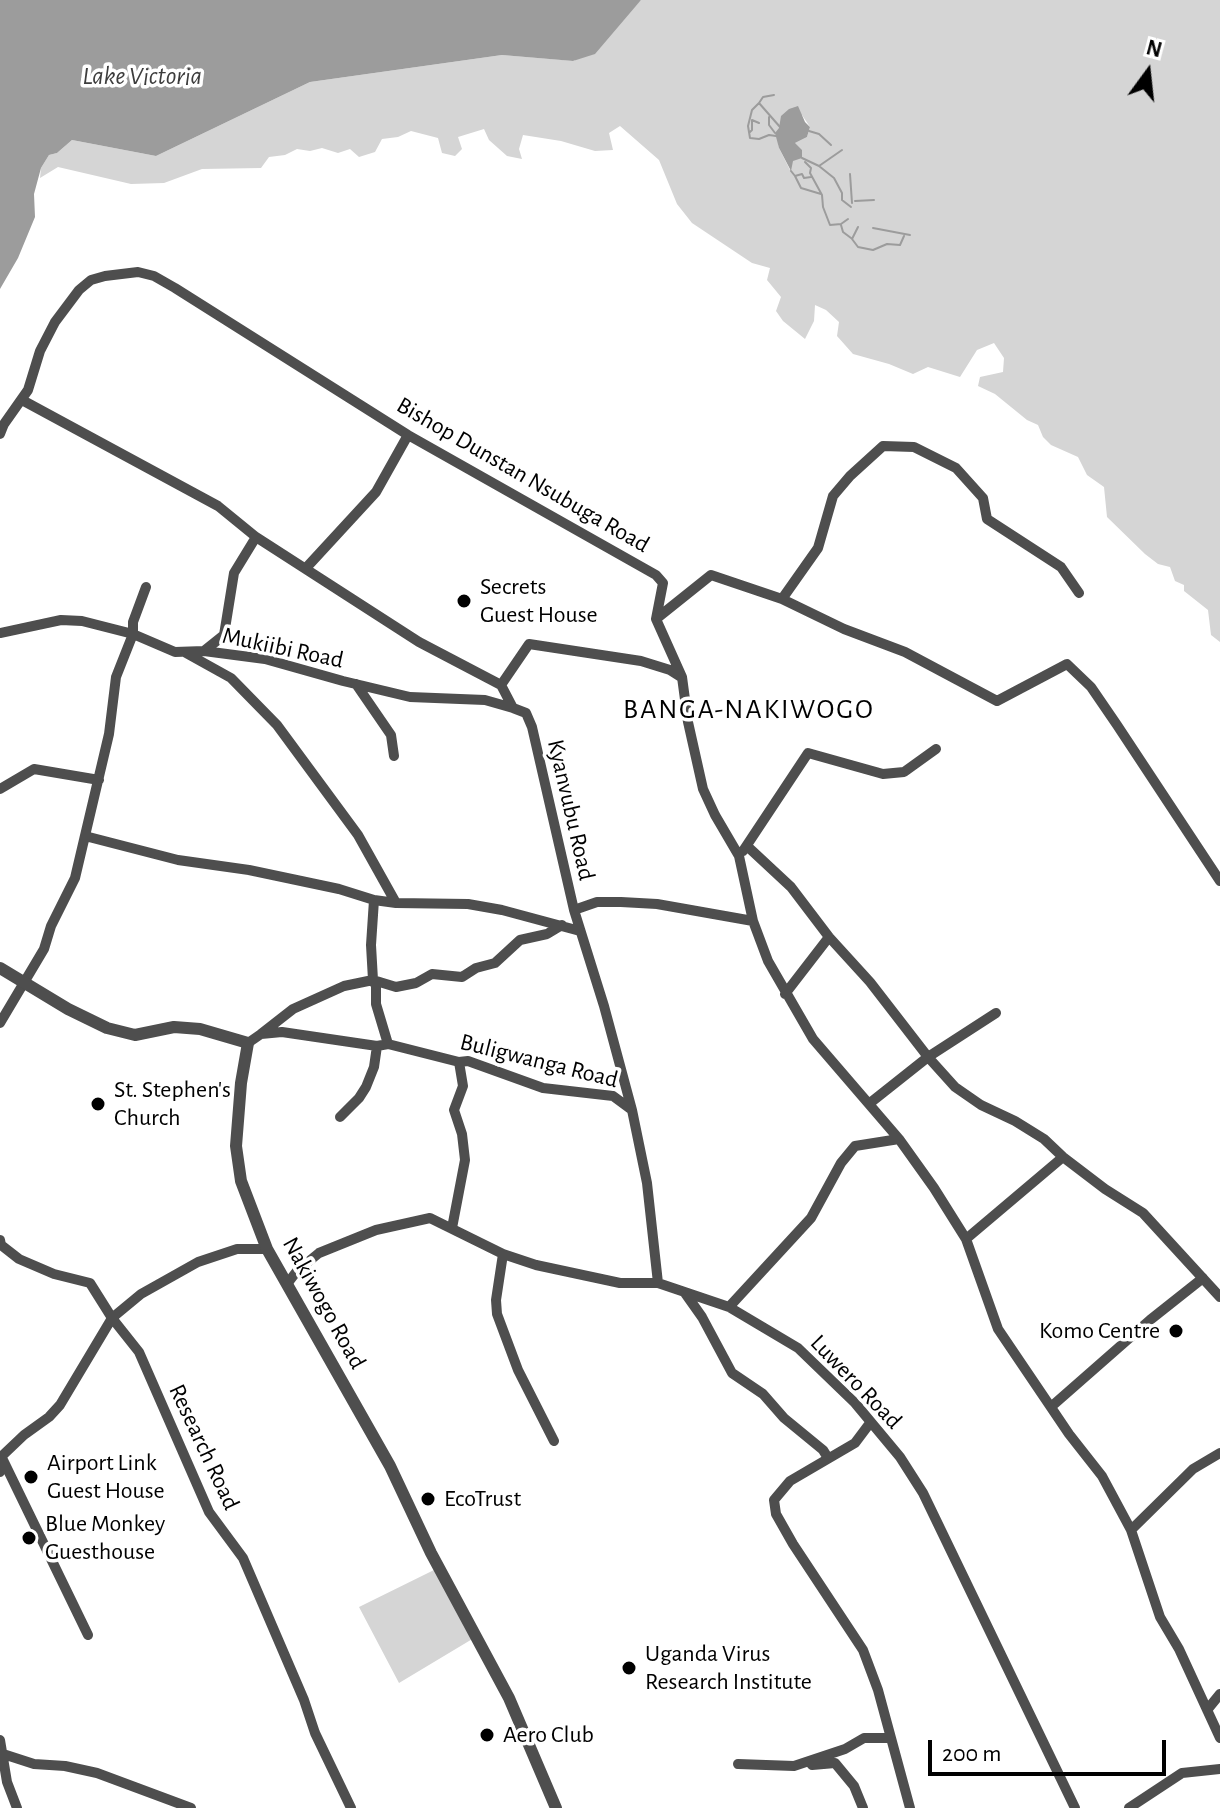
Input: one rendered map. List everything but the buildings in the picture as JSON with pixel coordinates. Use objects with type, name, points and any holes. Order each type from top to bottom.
[{"type":"street","name":"Bishop Dunstan Nsubuga Road","points":[[0,434],[22,400],[47,337],[79,290],[91,280],[105,276],[138,272],[154,276],[408,435],[656,575],[663,583],[656,619]]},
{"type":"street","points":[[22,400],[218,506],[256,537],[419,642],[501,685],[529,644],[641,661],[682,677]]},
{"type":"street","points":[[306,568],[376,492],[408,435]]},
{"type":"street","points":[[782,599],[818,548],[833,496],[883,446],[914,447],[956,468],[983,498],[987,519],[1061,567],[1079,593]]},
{"type":"street","points":[[204,651],[224,635],[234,573],[256,537]]},
{"type":"street","points":[[1220,881],[1100,700],[1067,664],[997,701],[905,652],[844,629],[782,599],[711,575],[656,619],[682,677],[703,789],[739,856],[753,921],[768,961],[813,1039],[899,1139],[966,1239],[998,1329],[1069,1434],[1102,1476],[1131,1530],[1160,1617],[1179,1649],[1220,1738]]},
{"type":"street","points":[[0,1023],[44,949],[51,926],[75,878],[109,734],[116,677],[133,634],[133,622],[146,587]]},
{"type":"street","name":"Mukiibi Road","points":[[0,633],[61,620],[96,624],[184,652],[204,651],[265,659],[410,697],[485,700],[513,708]]},
{"type":"street","points":[[184,652],[231,678],[277,725],[358,835],[396,903]]},
{"type":"street","points":[[356,684],[391,735],[394,756]]},
{"type":"street","name":"Kyanvubu Road","points":[[501,685],[513,708],[526,713],[532,727],[574,910],[632,1110],[647,1183],[658,1283]]},
{"type":"street","points":[[739,856],[808,753],[883,774],[904,772],[936,749]]},
{"type":"street","points":[[0,789],[34,769],[99,780]]},
{"type":"street","points":[[85,836],[178,860],[249,870],[339,889],[374,900],[468,904],[580,931]]},
{"type":"street","points":[[747,846],[791,887],[955,1087],[981,1105],[1034,1132],[1105,1189],[1143,1213],[1220,1297]]},
{"type":"street","points":[[340,1117],[366,1087],[383,1045],[373,980],[371,945],[374,900]]},
{"type":"street","points":[[574,910],[597,902],[657,904],[753,921]]},
{"type":"street","points":[[0,968],[68,1009],[107,1028],[135,1035],[174,1027],[200,1029],[248,1043],[293,1009],[344,986],[373,980],[403,987],[432,974],[462,977],[476,968],[498,962],[520,940],[547,934],[562,925]]},
{"type":"street","points":[[785,994],[829,937]]},
{"type":"street","points":[[870,1103],[928,1057],[996,1013]]},
{"type":"street","name":"Buligwanga Road","points":[[261,1034],[282,1032],[383,1045],[459,1062],[468,1061],[543,1088],[613,1096],[632,1110]]},
{"type":"street","name":"Nakiwogo Road","points":[[248,1043],[236,1146],[241,1181],[267,1249],[390,1466],[431,1553],[509,1698],[556,1808]]},
{"type":"street","points":[[452,1228],[465,1160],[462,1134],[454,1110],[463,1086],[459,1062]]},
{"type":"street","points":[[729,1307],[811,1218],[841,1163],[855,1146],[899,1139]]},
{"type":"street","points":[[966,1239],[1063,1157]]},
{"type":"street","name":"Luwero Road","points":[[287,1284],[319,1253],[376,1230],[430,1218],[503,1254],[536,1265],[620,1283],[658,1283],[729,1307],[798,1348],[855,1403],[900,1457],[923,1493],[1075,1808]]},
{"type":"street","name":"Research Road","points":[[0,1240],[1,1245],[19,1259],[54,1274],[90,1283],[139,1352],[209,1512],[243,1558],[315,1733],[351,1808]]},
{"type":"street","points":[[0,1472],[2,1456],[60,1405],[112,1318],[141,1294],[198,1262],[237,1249],[267,1249]]},
{"type":"street","points":[[503,1254],[497,1314],[518,1370],[554,1441]]},
{"type":"street","points":[[1052,1406],[1203,1278]]},
{"type":"street","points":[[685,1293],[702,1317],[732,1373],[763,1394],[828,1458]]},
{"type":"street","points":[[870,1423],[855,1443],[790,1481],[774,1500],[776,1514],[863,1650],[878,1690],[910,1808]]},
{"type":"street","points":[[1131,1530],[1193,1469],[1220,1453]]},
{"type":"street","points":[[2,1456],[88,1635]]},
{"type":"street","points":[[1207,1710],[1220,1694]]},
{"type":"street","points":[[794,1766],[845,1749],[864,1738],[889,1738]]},
{"type":"street","points":[[0,1740],[7,1782],[17,1808]]},
{"type":"street","points":[[2,1754],[34,1764],[65,1766],[97,1773],[191,1808]]},
{"type":"street","points":[[738,1764],[794,1766],[835,1763],[854,1786],[863,1808]]},
{"type":"street","points":[[1129,1808],[1182,1773],[1220,1769]]},
{"type":"shaded area","points":[[641,0],[1220,0],[1220,642],[1211,635],[1208,610],[1184,591],[1184,585],[1175,581],[1170,567],[1158,564],[1145,554],[1107,517],[1104,487],[1087,475],[1078,457],[1051,445],[1038,425],[995,394],[978,386],[980,377],[1003,372],[1004,358],[994,343],[977,350],[960,377],[928,367],[913,374],[853,354],[837,336],[839,322],[815,305],[814,321],[805,339],[776,311],[781,297],[767,280],[770,268],[752,263],[692,223],[677,204],[659,160],[620,126],[609,133],[613,150],[595,151],[523,135],[519,149],[522,159],[507,156],[489,140],[484,129],[458,137],[462,149],[455,156],[442,153],[438,138],[411,131],[382,139],[375,152],[359,157],[350,149],[338,153],[322,148],[310,151],[297,149],[285,155],[269,157],[261,168],[202,169],[164,183],[131,184],[58,167],[40,178],[41,168],[49,155],[57,153],[72,140],[156,156],[310,82],[502,55],[574,61]],"holes":[[[802,115],[810,127],[807,137],[795,143],[790,170],[778,140]]]},
{"type":"shaded area","points":[[434,1570],[474,1638],[399,1683],[359,1607]]},
{"type":"water","name":"Lake Victoria","points":[[0,0],[641,0],[595,54],[573,61],[502,55],[310,82],[156,156],[72,140],[57,153],[49,155],[41,168],[34,194],[35,217],[18,258],[0,289]]},
{"type":"water","points":[[798,106],[810,127],[807,137],[795,143],[802,150],[802,158],[793,161],[791,171],[775,133],[781,116]]},
{"type":"waterway","points":[[774,95],[763,97],[759,103],[780,127]]},
{"type":"waterway","points":[[759,103],[752,110],[748,126],[750,138],[776,136]]},
{"type":"waterway","points":[[769,117],[769,125],[775,133]]},
{"type":"waterway","points":[[750,132],[752,120],[759,123]]},
{"type":"waterway","points":[[809,131],[819,134],[831,145]]},
{"type":"waterway","points":[[802,158],[819,166],[842,150]]},
{"type":"waterway","points":[[805,162],[811,168],[810,173],[822,195],[830,225],[841,224],[848,219]]},
{"type":"waterway","points":[[819,166],[834,178],[842,200],[851,207]]},
{"type":"waterway","points":[[791,171],[795,176],[802,174],[804,178],[811,177]]},
{"type":"waterway","points":[[850,174],[852,203]]},
{"type":"waterway","points":[[795,176],[801,188],[821,194]]},
{"type":"waterway","points":[[855,201],[874,200]]},
{"type":"waterway","points":[[841,225],[843,232],[851,238]]},
{"type":"waterway","points":[[858,227],[852,239],[858,247],[873,250],[887,244],[900,245],[904,236]]},
{"type":"waterway","points":[[873,228],[910,235]]},
{"type":"place","name":"Secrets Guest House","points":[[464,601]]},
{"type":"place","name":"St. Stephen's Church","points":[[98,1104]]},
{"type":"place","name":"Komo Centre","points":[[1176,1331]]},
{"type":"place","name":"Airport Link Guest House","points":[[31,1477]]},
{"type":"place","name":"EcoTrust","points":[[428,1499]]},
{"type":"place","name":"Blue Monkey Guesthouse","points":[[29,1538]]},
{"type":"place","name":"Uganda Virus Research Institute","points":[[629,1668]]},
{"type":"place","name":"Aero Club","points":[[487,1735]]},
{"type":"district","name":"BANGA-NAKIWOGO","points":[[749,710]]}]
